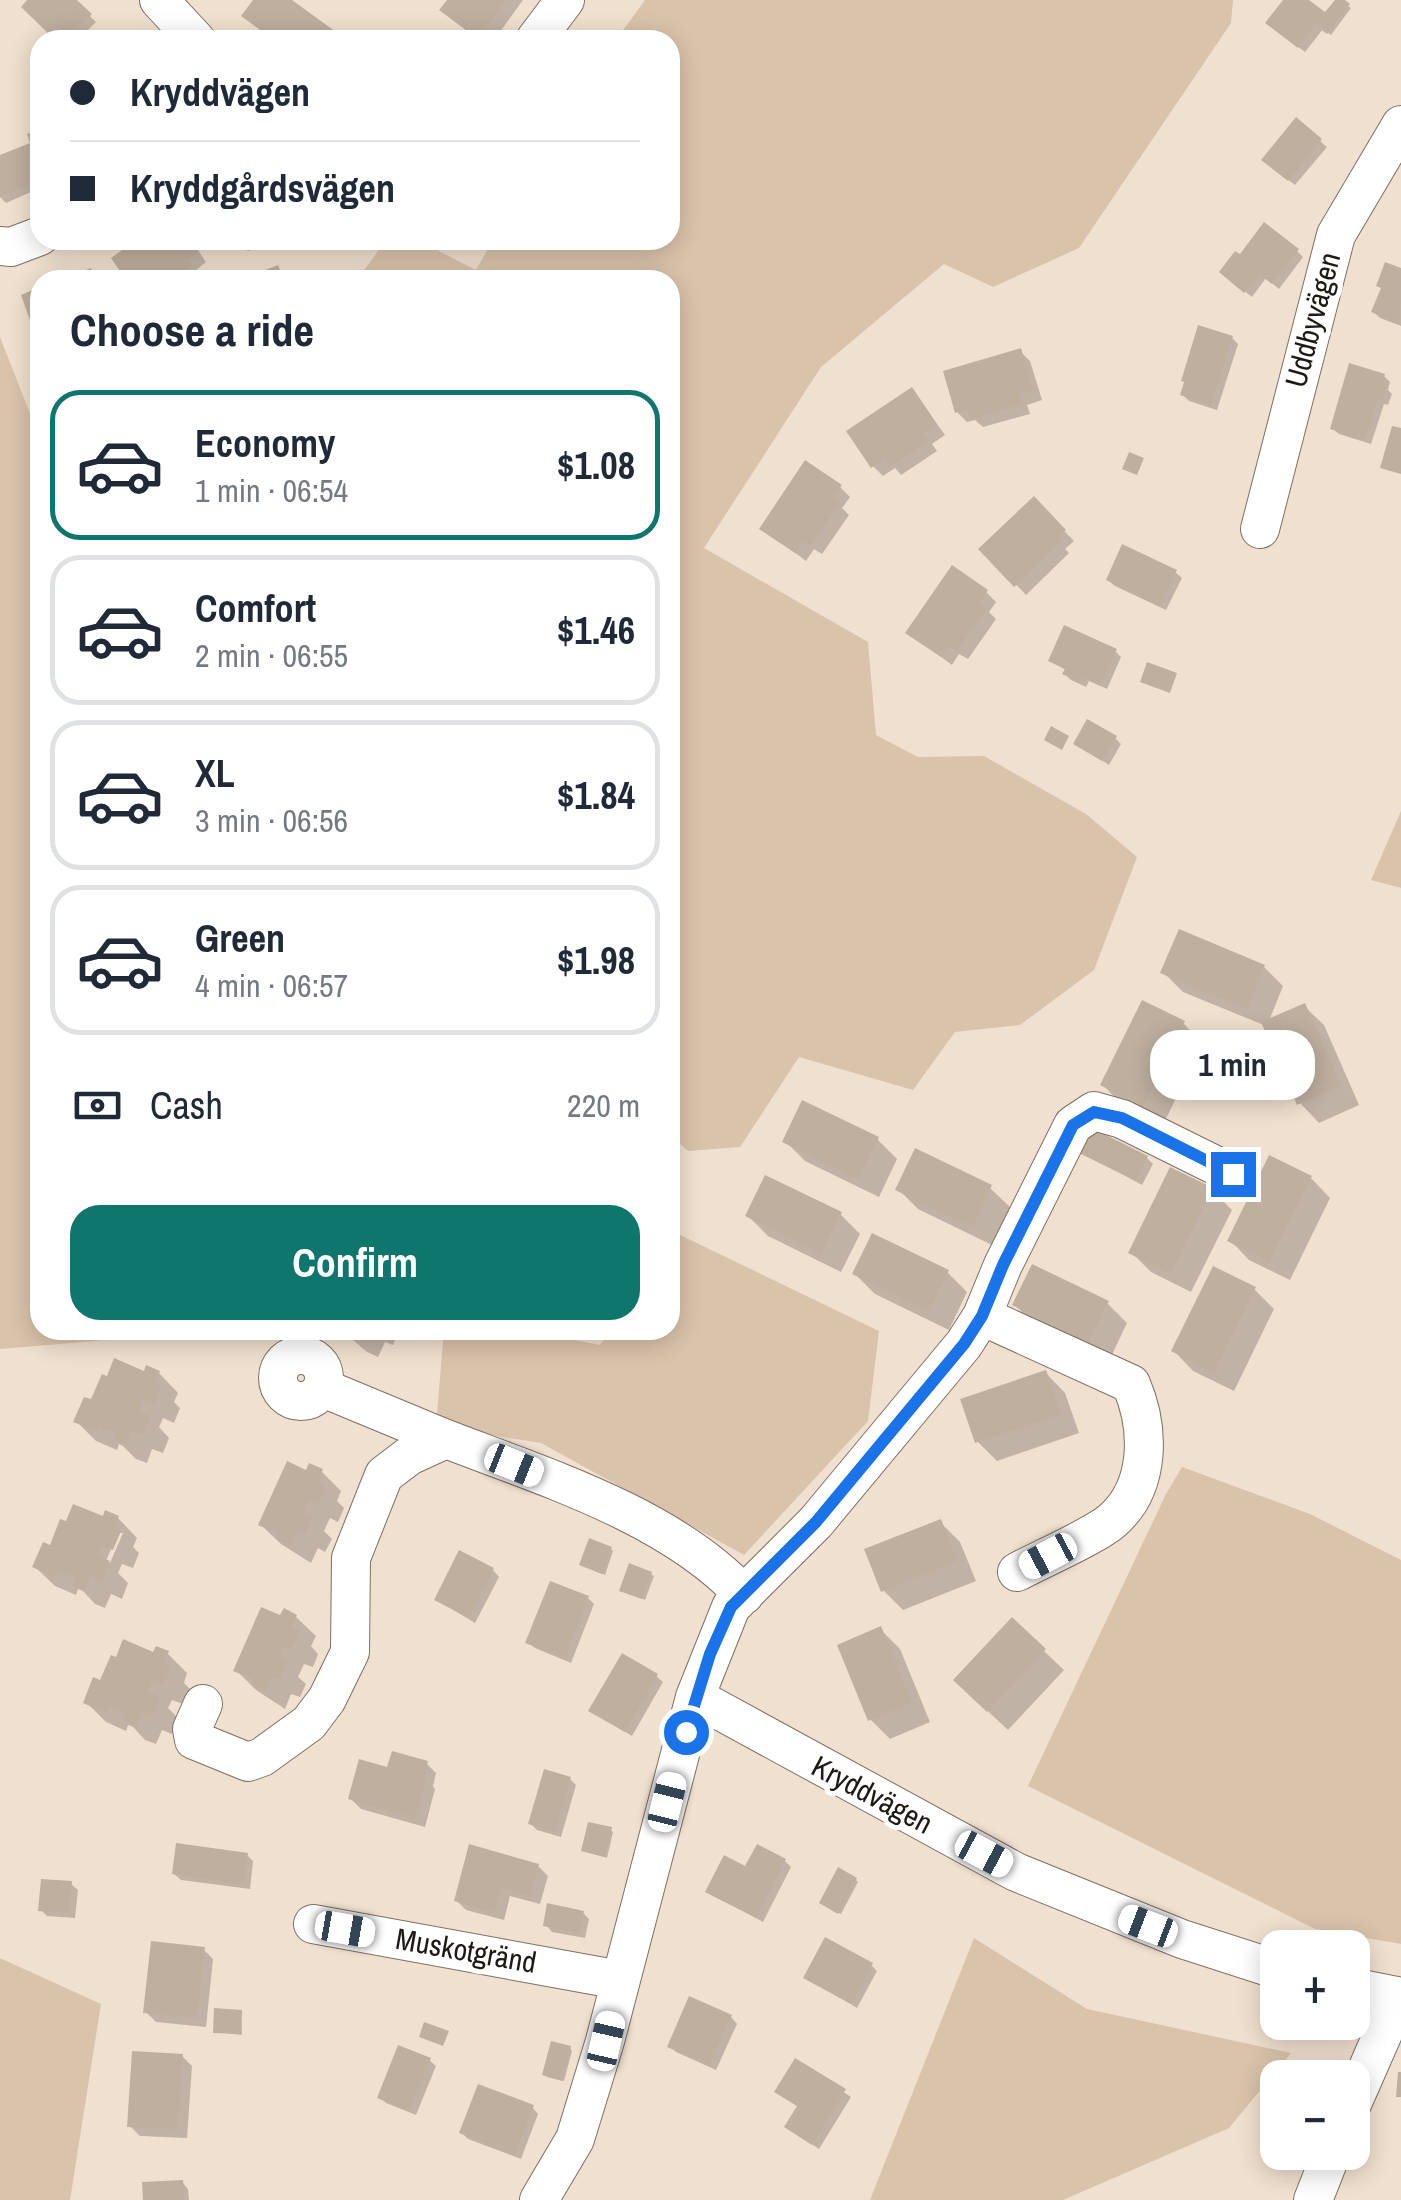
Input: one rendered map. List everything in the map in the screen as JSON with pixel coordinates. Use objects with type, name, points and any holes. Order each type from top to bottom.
[{"type":"street","points":[[158,0],[186,30]]},
{"type":"street","points":[[543,30],[565,0]]},
{"type":"street","name":"Uddbyvägen","points":[[1260,529],[1336,234],[1401,125]]},
{"type":"street","points":[[0,246],[11,248],[30,240]]},
{"type":"street","points":[[540,2200],[575,2139],[606,2041],[695,1697],[731,1607],[816,1522],[964,1344],[982,1316],[1073,1125],[1094,1112],[1122,1118],[1233,1174]]},
{"type":"street","points":[[982,1316],[1131,1384],[1140,1405],[1145,1437],[1134,1492],[1111,1522],[1017,1572]]},
{"type":"street","points":[[278,1345],[297,1356],[316,1360],[323,1370],[323,1388],[634,1514],[726,1576],[744,1595]]},
{"type":"street","points":[[203,1704],[192,1729],[194,1740],[248,1762],[262,1757],[308,1722],[327,1699],[350,1652],[351,1558],[384,1476],[409,1456],[446,1439]]},
{"type":"street","name":"Kryddvägen","points":[[695,1697],[1016,1872],[1182,1939],[1260,1964]]},
{"type":"street","name":"Muskotgränd","points":[[312,1924],[620,1980]]},
{"type":"street","points":[[1370,1991],[1396,1996],[1370,2063]]},
{"type":"street","points":[[1313,2200],[1325,2170]]},
{"type":"shaded area","points":[[645,0],[1233,0],[1231,23],[1079,248],[993,287],[944,264],[821,367],[704,548],[868,642],[876,735],[918,757],[984,756],[1086,814],[1137,857],[1094,970],[1020,1025],[955,1032],[913,1090],[799,1057],[740,1147],[688,1151],[680,1144],[680,270],[476,270],[487,250],[680,250],[680,30],[623,30]]},
{"type":"shaded area","points":[[379,250],[437,250],[476,270],[364,270]]},
{"type":"shaded area","points":[[0,337],[30,414],[30,1340],[108,1340],[0,1349]]},
{"type":"shaded area","points":[[1401,811],[1401,888],[1371,880]]},
{"type":"shaded area","points":[[680,1235],[879,1331],[868,1421],[744,1555],[541,1443],[436,1426],[443,1340],[575,1340],[600,1345],[604,1340],[680,1340]]},
{"type":"shaded area","points":[[1182,1467],[1310,1514],[1401,1560],[1401,1944],[1370,1939],[1370,1930],[1315,1929],[1028,1786]]},
{"type":"shaded area","points":[[974,1938],[1087,2009],[1291,2053],[1285,2060],[1260,2060],[1260,2090],[1229,2128],[1063,2200],[870,2200]]},
{"type":"shaded area","points":[[0,1958],[101,2004],[70,2200],[0,2200]]},
{"type":"building","points":[[27,0],[77,0],[92,14],[76,30],[45,30],[21,7]]},
{"type":"building","points":[[253,0],[292,0],[333,30],[260,30],[241,16]]},
{"type":"building","points":[[447,0],[506,0],[484,30],[466,30],[439,10]]},
{"type":"building","points":[[1283,0],[1309,0],[1325,12],[1335,0],[1350,4],[1327,34],[1315,25],[1298,48],[1265,23]]},
{"type":"building","points":[[1296,117],[1322,139],[1288,181],[1261,160]]},
{"type":"building","points":[[30,143],[30,184],[0,197],[0,155]]},
{"type":"building","points":[[1264,222],[1299,249],[1272,284],[1259,274],[1244,293],[1219,272],[1235,251],[1240,254]]},
{"type":"building","points":[[122,250],[198,251],[188,259],[192,266],[187,270],[119,270],[111,258]]},
{"type":"building","points":[[1385,262],[1401,268],[1400,324],[1371,312],[1381,288],[1376,286]]},
{"type":"building","points":[[30,291],[30,320],[21,295]]},
{"type":"building","points":[[1198,325],[1233,336],[1211,405],[1180,395]]},
{"type":"building","points":[[1021,348],[1033,390],[1019,395],[1022,404],[971,419],[968,409],[955,413],[943,371]]},
{"type":"building","points":[[1349,363],[1385,374],[1382,384],[1387,386],[1382,400],[1378,399],[1365,440],[1330,429]]},
{"type":"building","points":[[912,387],[937,424],[924,433],[929,441],[889,467],[884,459],[871,468],[846,431]]},
{"type":"building","points":[[1392,426],[1401,428],[1401,474],[1380,468]]},
{"type":"building","points":[[1129,452],[1144,458],[1137,475],[1122,469]]},
{"type":"building","points":[[805,460],[842,485],[832,498],[840,503],[811,546],[803,541],[795,553],[759,529]]},
{"type":"building","points":[[1034,496],[1066,530],[1057,538],[1061,542],[1014,587],[978,549]]},
{"type":"building","points":[[1122,544],[1177,570],[1160,606],[1106,580]]},
{"type":"building","points":[[952,565],[988,590],[980,602],[987,608],[957,651],[949,646],[941,657],[905,633]]},
{"type":"building","points":[[1064,625],[1117,649],[1100,685],[1062,674],[1065,669],[1048,661]]},
{"type":"building","points":[[1147,662],[1177,673],[1170,693],[1140,682]]},
{"type":"building","points":[[1087,719],[1117,736],[1102,761],[1073,744]]},
{"type":"building","points":[[1051,726],[1069,736],[1062,750],[1044,740]]},
{"type":"building","points":[[1179,929],[1265,965],[1247,1009],[1160,973]]},
{"type":"building","points":[[1142,1000],[1185,1021],[1143,1107],[1100,1085]]},
{"type":"building","points":[[1305,1003],[1341,1085],[1297,1105],[1261,1022]]},
{"type":"building","points":[[802,1100],[879,1137],[858,1179],[782,1142]]},
{"type":"building","points":[[1092,1128],[1148,1156],[1136,1181],[1079,1153]]},
{"type":"building","points":[[915,1148],[992,1185],[972,1227],[895,1190]]},
{"type":"building","points":[[1269,1155],[1312,1176],[1269,1262],[1227,1241]]},
{"type":"building","points":[[1170,1167],[1213,1188],[1171,1274],[1128,1253]]},
{"type":"building","points":[[765,1175],[842,1212],[821,1254],[745,1216]]},
{"type":"building","points":[[872,1233],[949,1270],[929,1312],[852,1274]]},
{"type":"building","points":[[1032,1264],[1109,1301],[1088,1343],[1012,1305]]},
{"type":"building","points":[[1213,1266],[1256,1287],[1214,1373],[1171,1351]]},
{"type":"building","points":[[114,1358],[144,1371],[146,1365],[160,1371],[155,1383],[162,1386],[154,1405],[143,1400],[139,1410],[151,1416],[143,1435],[132,1431],[127,1445],[113,1439],[116,1433],[73,1422],[84,1397],[91,1399]]},
{"type":"building","points":[[1046,1370],[1061,1414],[975,1443],[960,1399]]},
{"type":"building","points":[[287,1461],[306,1470],[309,1463],[323,1469],[317,1482],[326,1486],[318,1504],[310,1500],[304,1513],[313,1517],[305,1534],[297,1530],[290,1545],[277,1539],[279,1534],[258,1525]]},
{"type":"building","points":[[73,1504],[103,1516],[105,1510],[119,1516],[114,1528],[121,1531],[113,1550],[102,1546],[98,1556],[110,1561],[102,1581],[91,1576],[85,1590],[73,1585],[75,1578],[58,1571],[55,1577],[32,1567],[43,1542],[50,1545],[60,1519],[66,1521]]},
{"type":"building","points":[[941,1519],[957,1561],[881,1592],[864,1549]]},
{"type":"building","points":[[589,1538],[612,1547],[602,1574],[579,1565]]},
{"type":"building","points":[[459,1550],[494,1568],[469,1618],[434,1600]]},
{"type":"building","points":[[629,1563],[652,1572],[642,1599],[619,1591]]},
{"type":"building","points":[[550,1581],[589,1596],[565,1658],[525,1643]]},
{"type":"building","points":[[261,1607],[280,1615],[284,1608],[297,1615],[291,1628],[300,1632],[292,1649],[284,1646],[279,1658],[287,1662],[280,1679],[271,1676],[265,1691],[251,1684],[253,1679],[233,1671]]},
{"type":"building","points":[[1012,1617],[1046,1649],[987,1712],[953,1680]]},
{"type":"building","points":[[881,1626],[912,1702],[868,1721],[837,1645]]},
{"type":"building","points":[[123,1639],[153,1652],[156,1646],[169,1651],[164,1664],[171,1667],[163,1686],[152,1681],[148,1691],[160,1697],[152,1716],[142,1712],[136,1726],[123,1720],[125,1714],[108,1707],[106,1713],[83,1703],[93,1677],[100,1680]]},
{"type":"building","points":[[622,1653],[658,1674],[625,1732],[588,1711]]},
{"type":"building","points":[[392,1751],[428,1761],[415,1818],[348,1799],[359,1759],[387,1767]]},
{"type":"building","points":[[544,1769],[571,1777],[555,1832],[528,1824]]},
{"type":"building","points":[[588,1822],[612,1827],[605,1857],[581,1851]]},
{"type":"building","points":[[176,1843],[248,1853],[244,1884],[172,1874]]},
{"type":"building","points":[[469,1844],[539,1864],[530,1896],[501,1888],[494,1912],[454,1901]]},
{"type":"building","points":[[757,1844],[786,1859],[756,1918],[705,1892],[724,1855],[745,1866]]},
{"type":"building","points":[[838,1867],[857,1878],[838,1914],[819,1903]]},
{"type":"building","points":[[41,1879],[72,1881],[69,1913],[38,1911]]},
{"type":"building","points":[[547,1903],[584,1911],[579,1933],[543,1926]]},
{"type":"building","points":[[825,1937],[873,1963],[851,2004],[803,1978]]},
{"type":"building","points":[[151,1941],[205,1947],[197,2018],[143,2013]]},
{"type":"building","points":[[689,1996],[732,2015],[709,2065],[667,2047]]},
{"type":"building","points":[[214,2008],[242,2010],[241,2034],[213,2033]]},
{"type":"building","points":[[424,2022],[449,2031],[443,2046],[419,2037]]},
{"type":"building","points":[[551,2041],[571,2046],[562,2081],[542,2075]]},
{"type":"building","points":[[398,2045],[431,2058],[409,2111],[377,2098]]},
{"type":"building","points":[[132,2051],[183,2054],[178,2129],[127,2127]]},
{"type":"building","points":[[795,2058],[846,2089],[812,2145],[784,2127],[797,2106],[774,2092]]},
{"type":"building","points":[[1401,2072],[1401,2097],[1396,2097]]},
{"type":"building","points":[[478,2084],[534,2105],[515,2155],[459,2133]]},
{"type":"building","points":[[183,2180],[184,2200],[143,2200],[142,2182]]},
{"type":"route","points":[[686,1732],[710,1654],[731,1607],[816,1522],[964,1344],[982,1316],[1073,1125],[1094,1112],[1122,1118],[1233,1174]]}]
